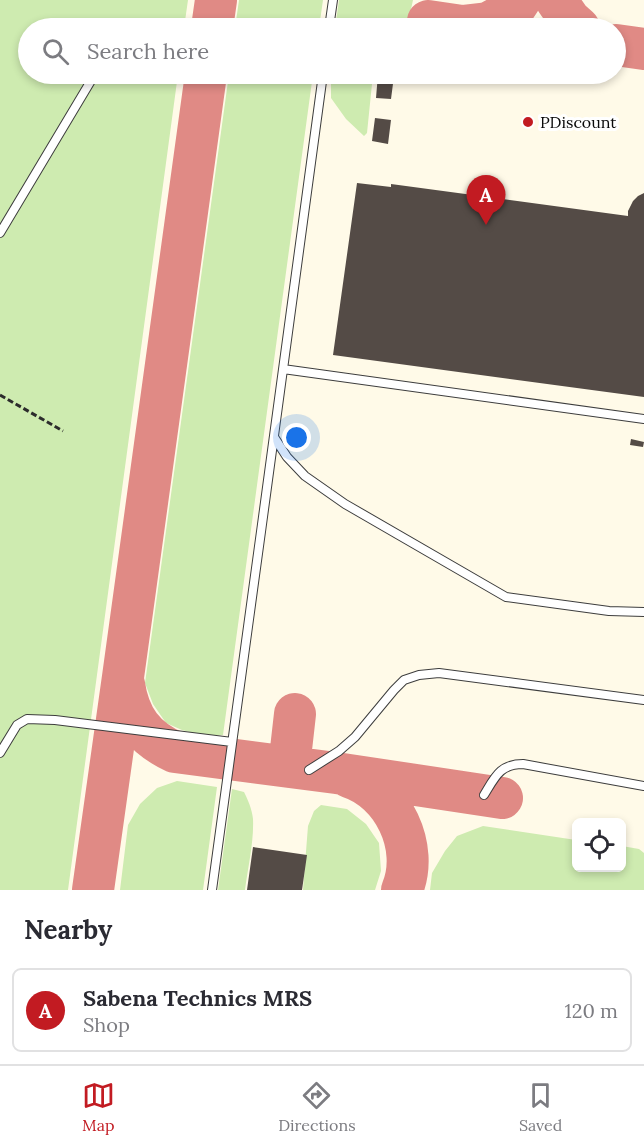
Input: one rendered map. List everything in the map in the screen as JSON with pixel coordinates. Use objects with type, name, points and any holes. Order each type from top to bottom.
[{"type":"lane","points":[[330,18],[333,0]]},
{"type":"lane","points":[[0,233],[88,84]]},
{"type":"lane","points":[[212,890],[322,84]]},
{"type":"lane","points":[[283,369],[644,419]]},
{"type":"lane","points":[[274,437],[286,457],[305,476],[345,504],[506,597],[609,611],[644,612]]},
{"type":"lane","points":[[309,770],[339,751],[355,737],[404,680],[419,675],[439,673],[644,700]]},
{"type":"lane","points":[[0,753],[17,725],[27,719],[55,720],[232,742]]},
{"type":"lane","points":[[484,795],[503,768],[512,764],[523,764],[644,786]]},
{"type":"path","points":[[0,395],[63,431]]},
{"type":"green space","points":[[0,0],[188,0],[185,18],[18,18],[18,84],[177,84],[68,890],[0,890]]},
{"type":"green space","points":[[239,0],[323,0],[320,18],[236,18]]},
{"type":"green space","points":[[339,0],[413,0],[409,18],[336,18]]},
{"type":"green space","points":[[228,84],[312,84],[223,735],[205,736],[166,723],[153,704],[145,683]]},
{"type":"green space","points":[[331,84],[372,84],[367,133],[364,136],[346,119],[331,98]]},
{"type":"green space","points":[[177,781],[217,787],[203,890],[120,890],[128,825],[140,804],[157,788]]},
{"type":"green space","points":[[232,789],[244,792],[251,808],[253,828],[250,854],[245,890],[218,890]]},
{"type":"green space","points":[[321,805],[347,809],[366,824],[379,843],[381,871],[375,890],[303,890],[308,826],[314,811]]},
{"type":"green space","points":[[483,826],[572,839],[572,872],[626,872],[626,847],[639,849],[644,853],[644,890],[430,890],[432,873],[457,836]]},
{"type":"building","points":[[377,84],[393,84],[391,99],[376,98]]},
{"type":"building","points":[[375,118],[391,120],[388,144],[372,141]]},
{"type":"building","points":[[357,183],[391,187],[391,184],[628,216],[633,201],[644,193],[644,397],[333,355]]},
{"type":"building","points":[[631,439],[644,442],[643,447],[630,445]]},
{"type":"building","points":[[253,847],[307,855],[302,890],[247,890]]},
{"type":"taxiway","points":[[213,18],[216,0]]},
{"type":"taxiway","points":[[497,18],[514,9],[520,0]]},
{"type":"taxiway","points":[[556,0],[569,18]]},
{"type":"taxiway","points":[[626,46],[644,49]]},
{"type":"taxiway","points":[[93,890],[205,84]]},
{"type":"taxiway","points":[[124,684],[130,707],[140,726],[155,740],[175,752],[502,798]]},
{"type":"taxiway","points":[[289,767],[295,714]]},
{"type":"taxiway","points":[[349,777],[365,784],[378,795],[390,808],[399,823],[405,839],[407,856],[407,873],[402,890]]},
{"type":"place","name":"PDiscount","points":[[528,122]]},
{"type":"place","name":"Sabena Technics MRS","points":[[486,225]]}]
